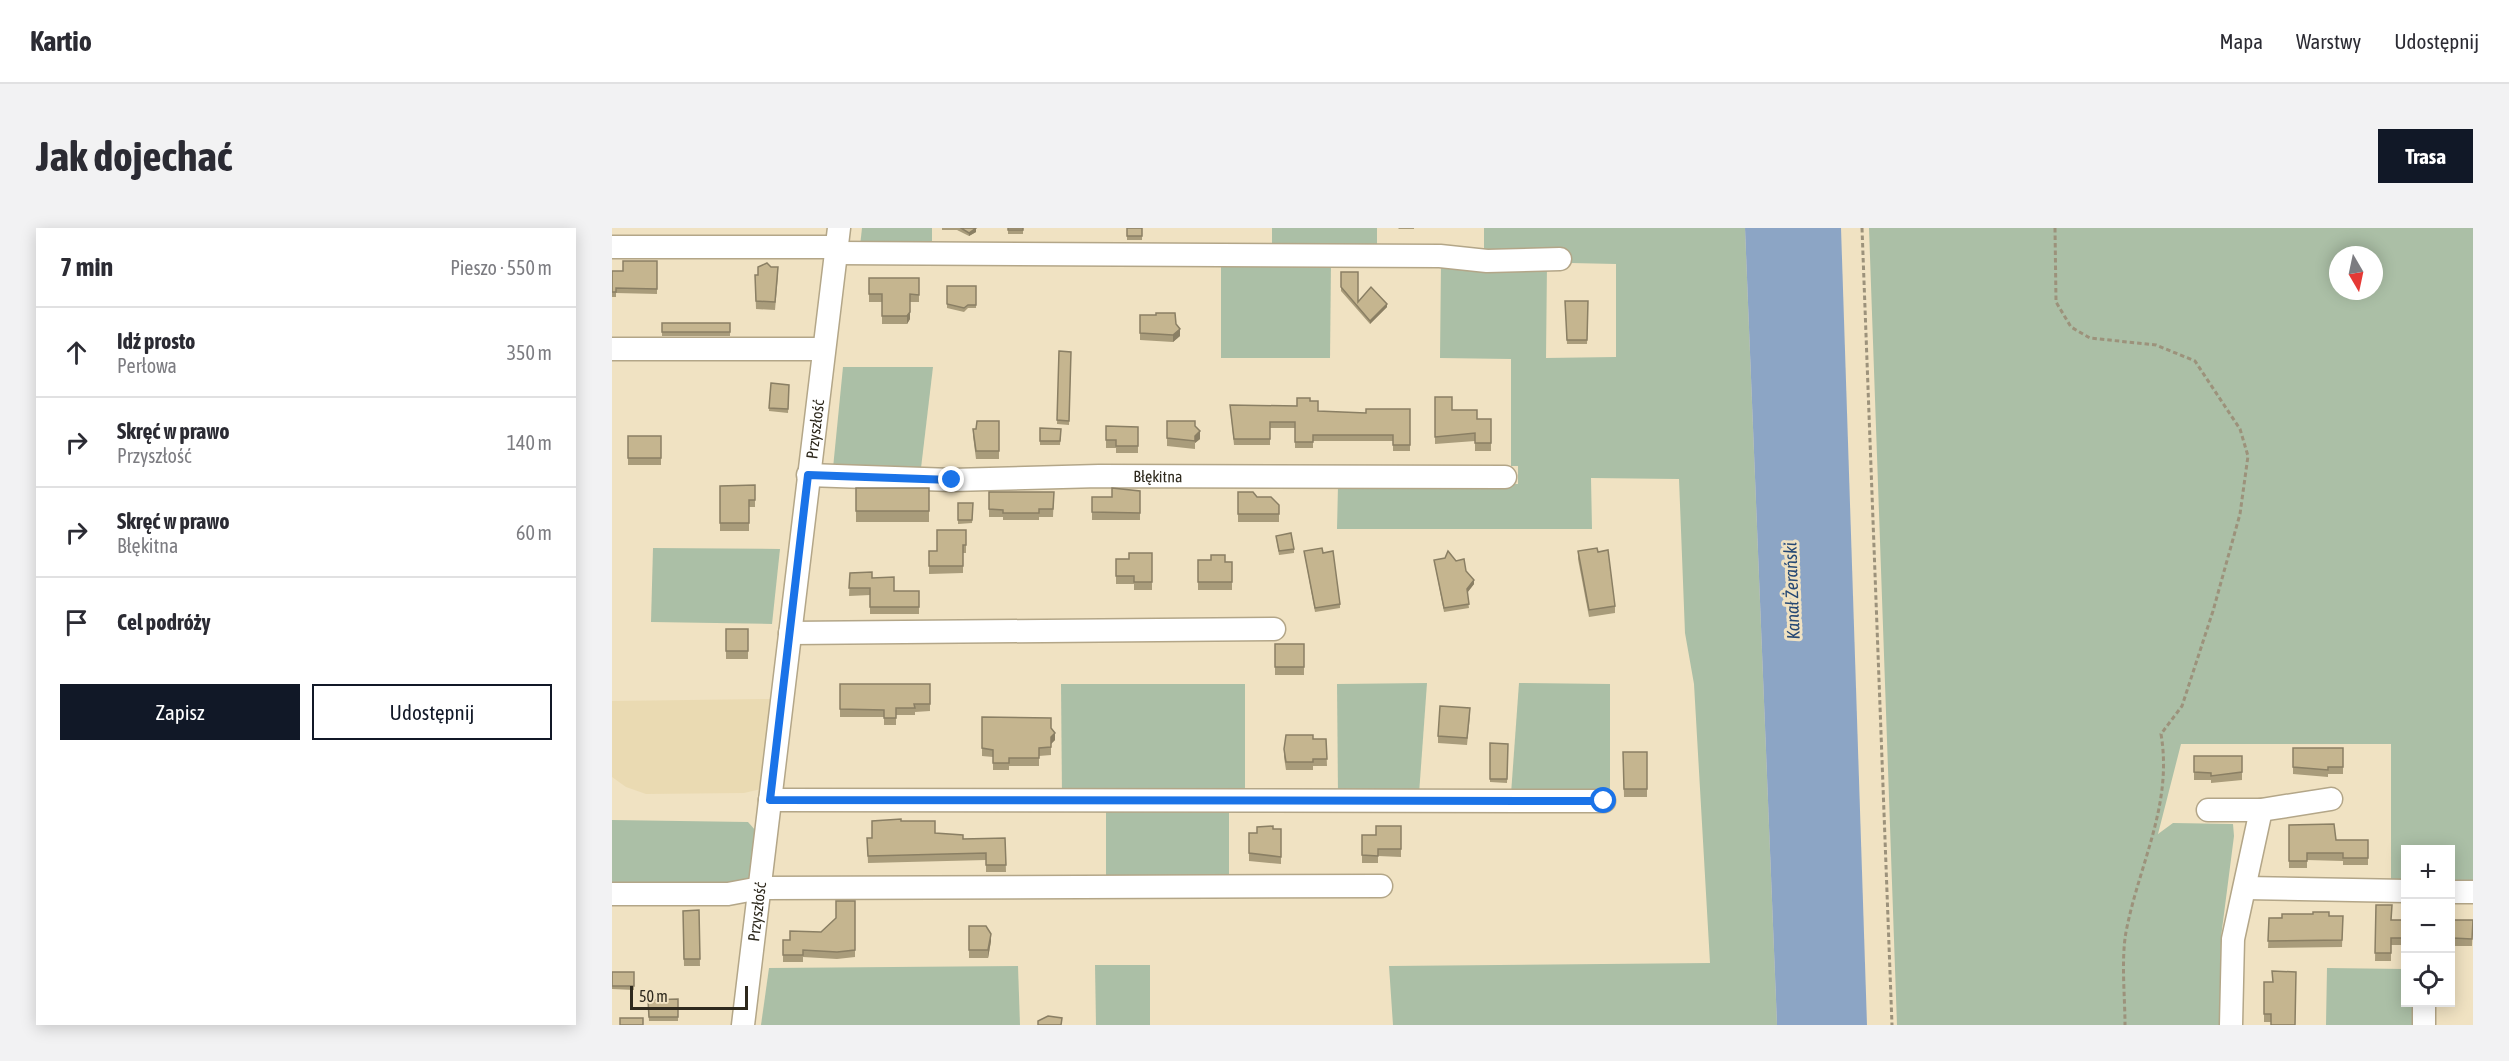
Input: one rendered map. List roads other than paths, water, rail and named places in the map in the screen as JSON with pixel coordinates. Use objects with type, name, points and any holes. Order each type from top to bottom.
[{"type":"street","points":[[612,247],[836,243],[1440,256],[1487,261],[1560,259]]},
{"type":"street","name":"Przyszłość","points":[[743,1025],[836,243]]},
{"type":"street","points":[[612,349],[823,349]]},
{"type":"street","name":"Błękitna","points":[[808,475],[952,480],[1099,476],[1505,477]]},
{"type":"street","points":[[790,633],[1274,629]]},
{"type":"street","points":[[2208,810],[2261,810],[2331,799]]},
{"type":"street","points":[[770,800],[1604,801]]},
{"type":"street","points":[[2231,1025],[2233,939],[2261,810]]},
{"type":"street","points":[[612,894],[728,894],[760,888],[1381,886]]},
{"type":"street","points":[[2245,888],[2401,891]]},
{"type":"street","points":[[2455,892],[2473,892]]},
{"type":"street","points":[[2424,1007],[2424,1025]]},
{"type":"water","name":"Kanał Żerański","points":[[1745,228],[1841,228],[1867,1025],[1777,1025]]}]
